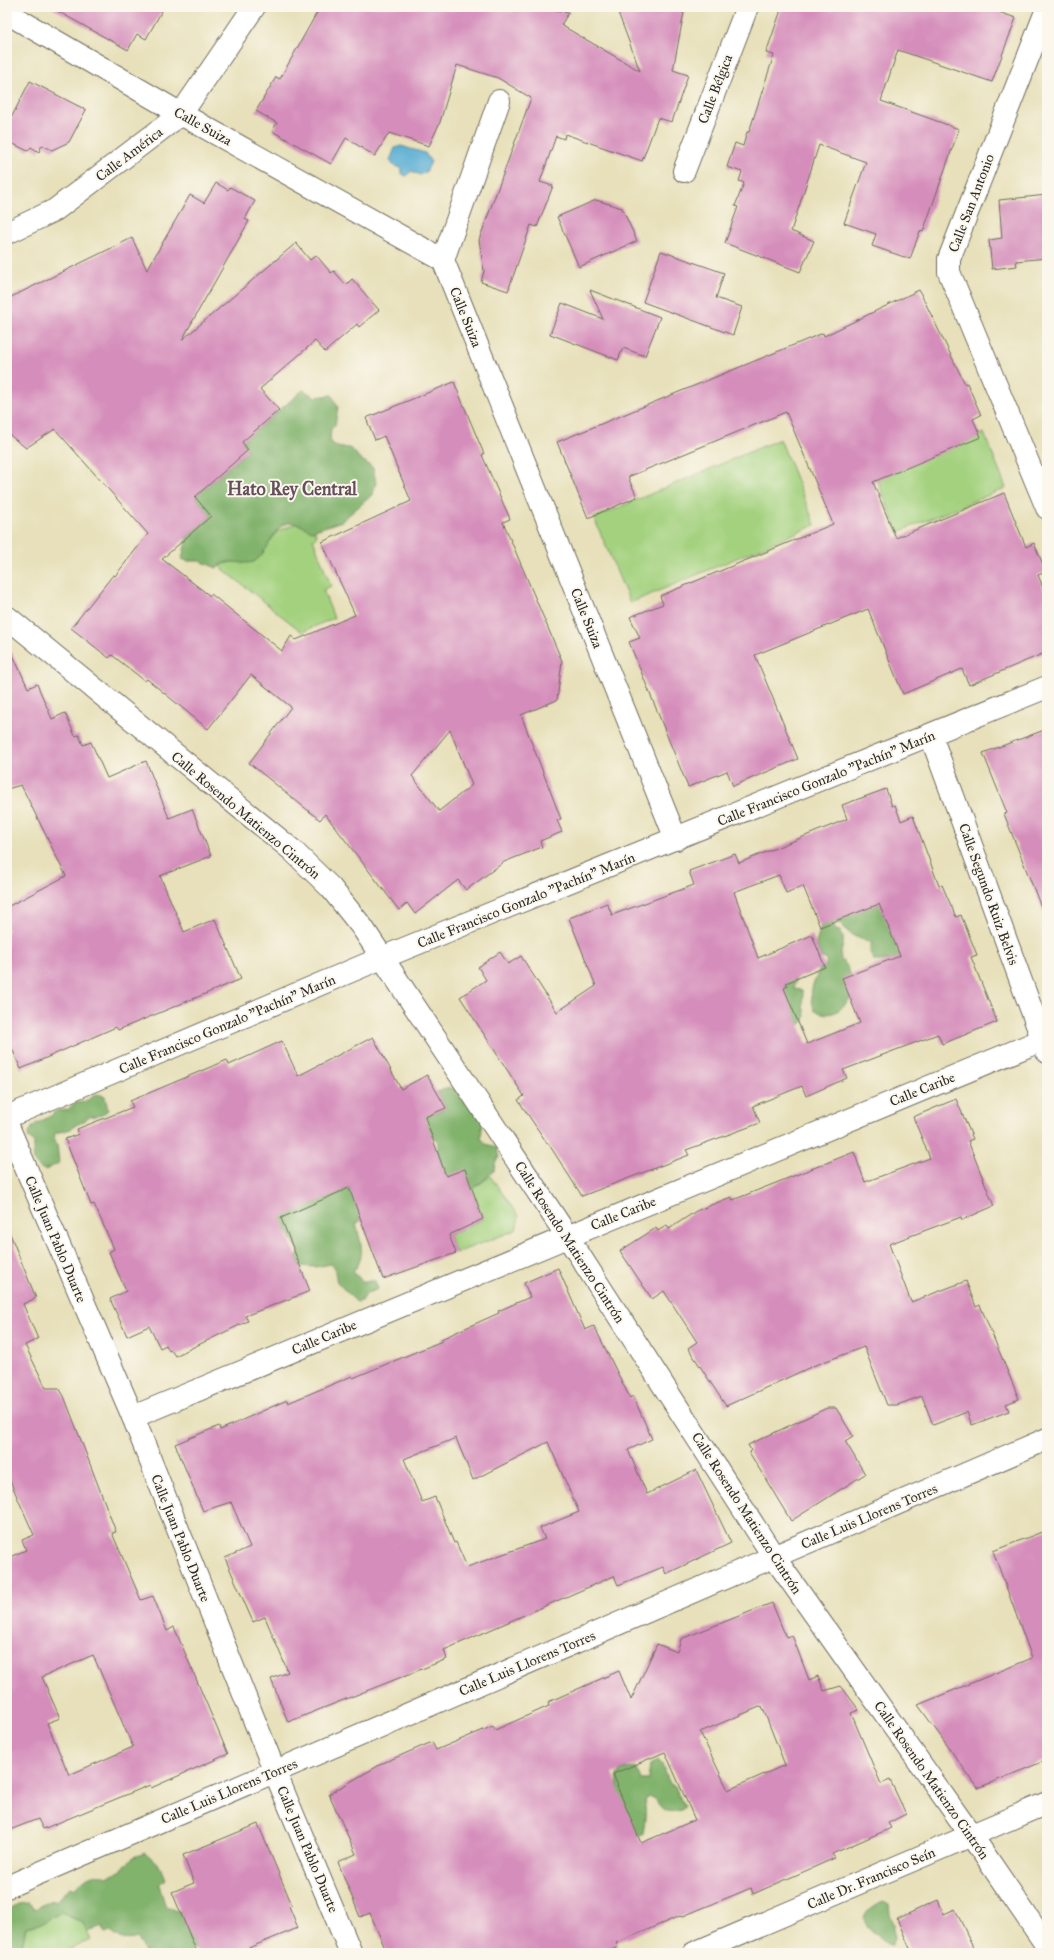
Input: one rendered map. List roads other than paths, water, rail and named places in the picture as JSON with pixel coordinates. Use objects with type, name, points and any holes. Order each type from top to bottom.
[{"type":"street","name":"Calle América","points":[[7,233],[55,210],[181,114],[254,7]]},
{"type":"street","name":"Calle Bélgica","points":[[684,171],[747,7]]},
{"type":"street","name":"Calle San Antonio","points":[[1047,9],[949,259],[949,272],[1047,508]]},
{"type":"street","name":"Calle Suiza","points":[[7,14],[181,114],[442,260],[676,839]]},
{"type":"street","points":[[442,260],[499,101]]},
{"type":"street","name":"Calle Rosendo Matienzo Cintrón","points":[[7,617],[292,850],[331,888],[384,957],[567,1236],[774,1557],[971,1835],[1047,1946]]},
{"type":"street","name":"Calle Francisco Gonzalo \"Pachín\" Marín","points":[[7,1117],[384,957],[931,736],[1047,687]]},
{"type":"street","name":"Calle Segundo Ruiz Belvis","points":[[931,736],[1045,1043]]},
{"type":"street","name":"Calle Caribe","points":[[133,1417],[567,1236],[1045,1043]]},
{"type":"street","name":"Calle Juan Pablo Duarte","points":[[7,1124],[133,1417],[275,1772],[351,1953]]},
{"type":"street","name":"Calle Luis Llorens Torres","points":[[7,1887],[1047,1439]]},
{"type":"street","name":"Calle Dr. Francisco Seín","points":[[694,1953],[1047,1803]]},
{"type":"water","points":[[401,146],[425,153],[431,162],[426,172],[420,175],[411,171],[407,176],[402,174],[401,168],[393,165],[390,160],[395,148]]},
{"type":"district","name":"Hato Rey Central","points":[[292,489]]}]
